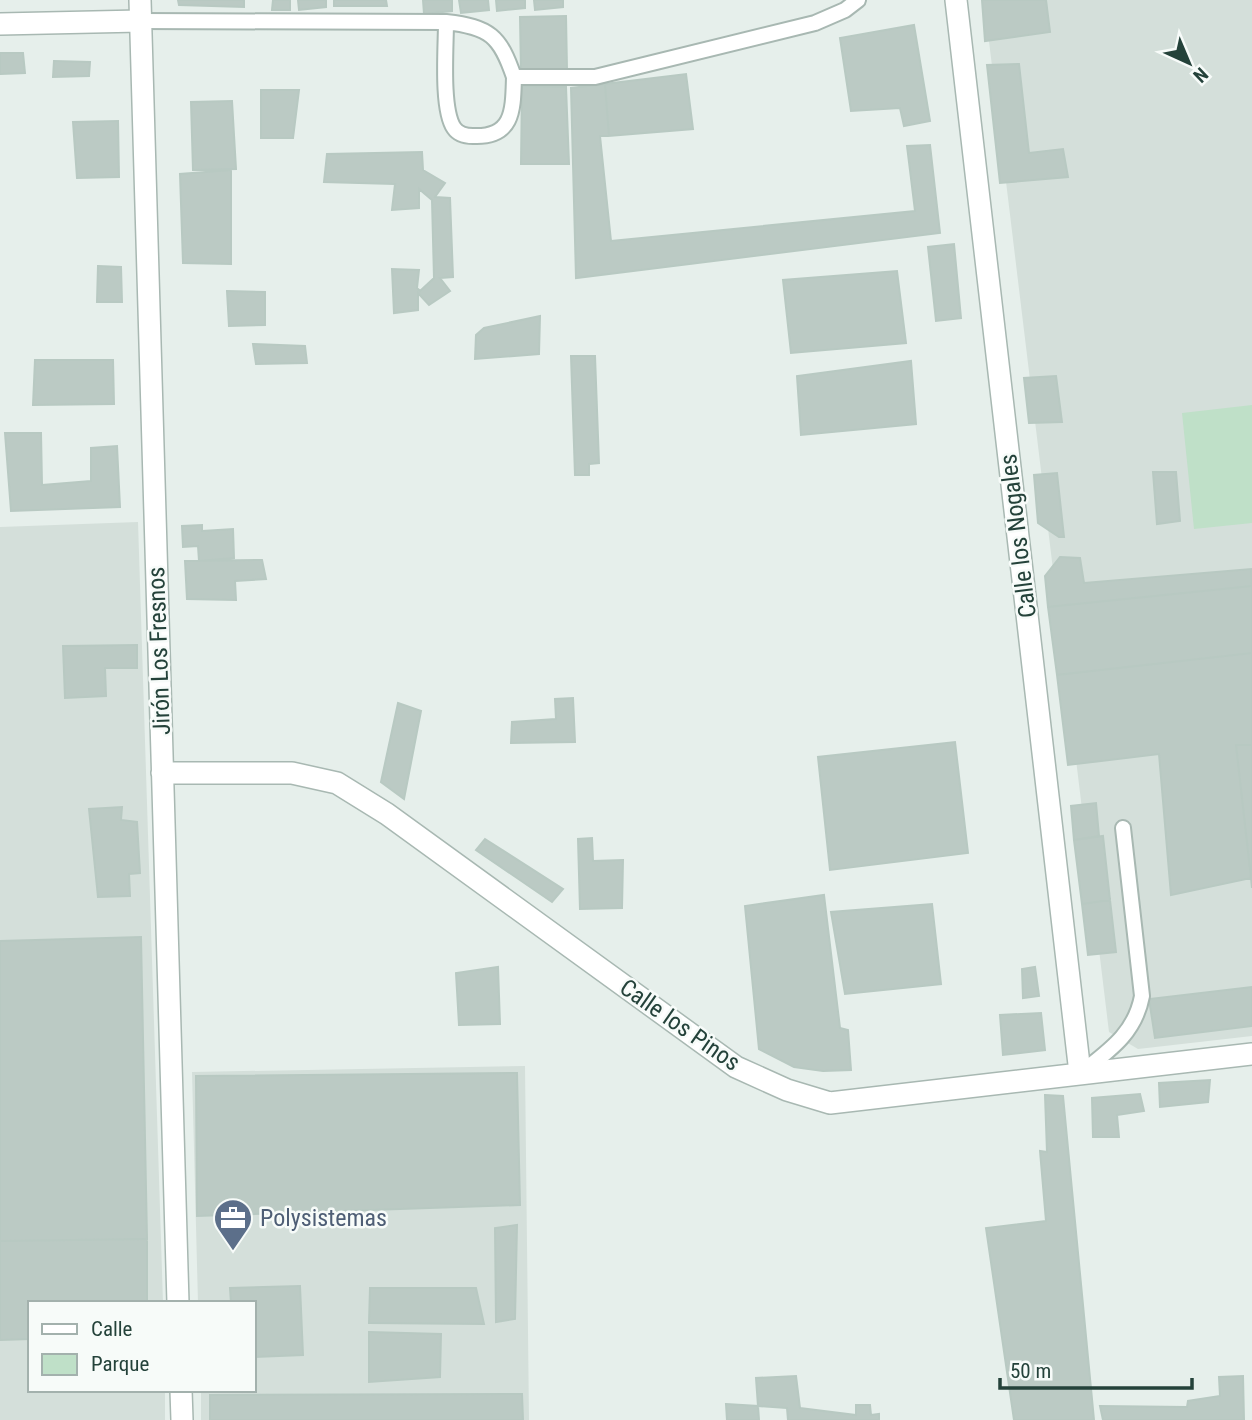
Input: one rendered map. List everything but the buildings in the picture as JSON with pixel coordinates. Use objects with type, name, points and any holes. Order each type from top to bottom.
[{"type":"street","name":"Calle los Nogales","points":[[956,0],[1080,1073]]},
{"type":"street","points":[[0,24],[140,10]]},
{"type":"street","name":"Jirón Los Fresnos","points":[[140,10],[178,1301]]},
{"type":"street","name":"Calle los Pinos","points":[[162,773],[292,773],[337,783],[387,814],[736,1067],[787,1090],[830,1103],[1252,1054]]},
{"type":"street","points":[[181,1392],[181,1420]]},
{"type":"lane","points":[[514,77],[595,77],[815,23],[845,10],[858,0]]},
{"type":"lane","points":[[140,10],[446,22],[486,30],[504,47],[514,77],[513,112],[503,128],[486,137],[466,136],[455,131],[448,115],[446,22]]},
{"type":"lane","points":[[1080,1073],[1115,1047],[1129,1030],[1138,1016],[1142,996],[1123,828]]},
{"type":"shaded area","points":[[984,0],[1252,0],[1252,1036],[1138,1049],[1109,1032]]},
{"type":"shaded area","points":[[138,522],[163,1301],[28,1301],[28,1392],[165,1392],[165,1420],[0,1420],[0,527]]},
{"type":"shaded area","points":[[525,1066],[529,1420],[201,1420],[201,1392],[256,1392],[256,1301],[198,1301],[192,1072]]},
{"type":"green space","points":[[1252,405],[1252,523],[1194,529],[1182,413]]},
{"type":"place","name":"Polysistemas","points":[[233,1252]]}]
